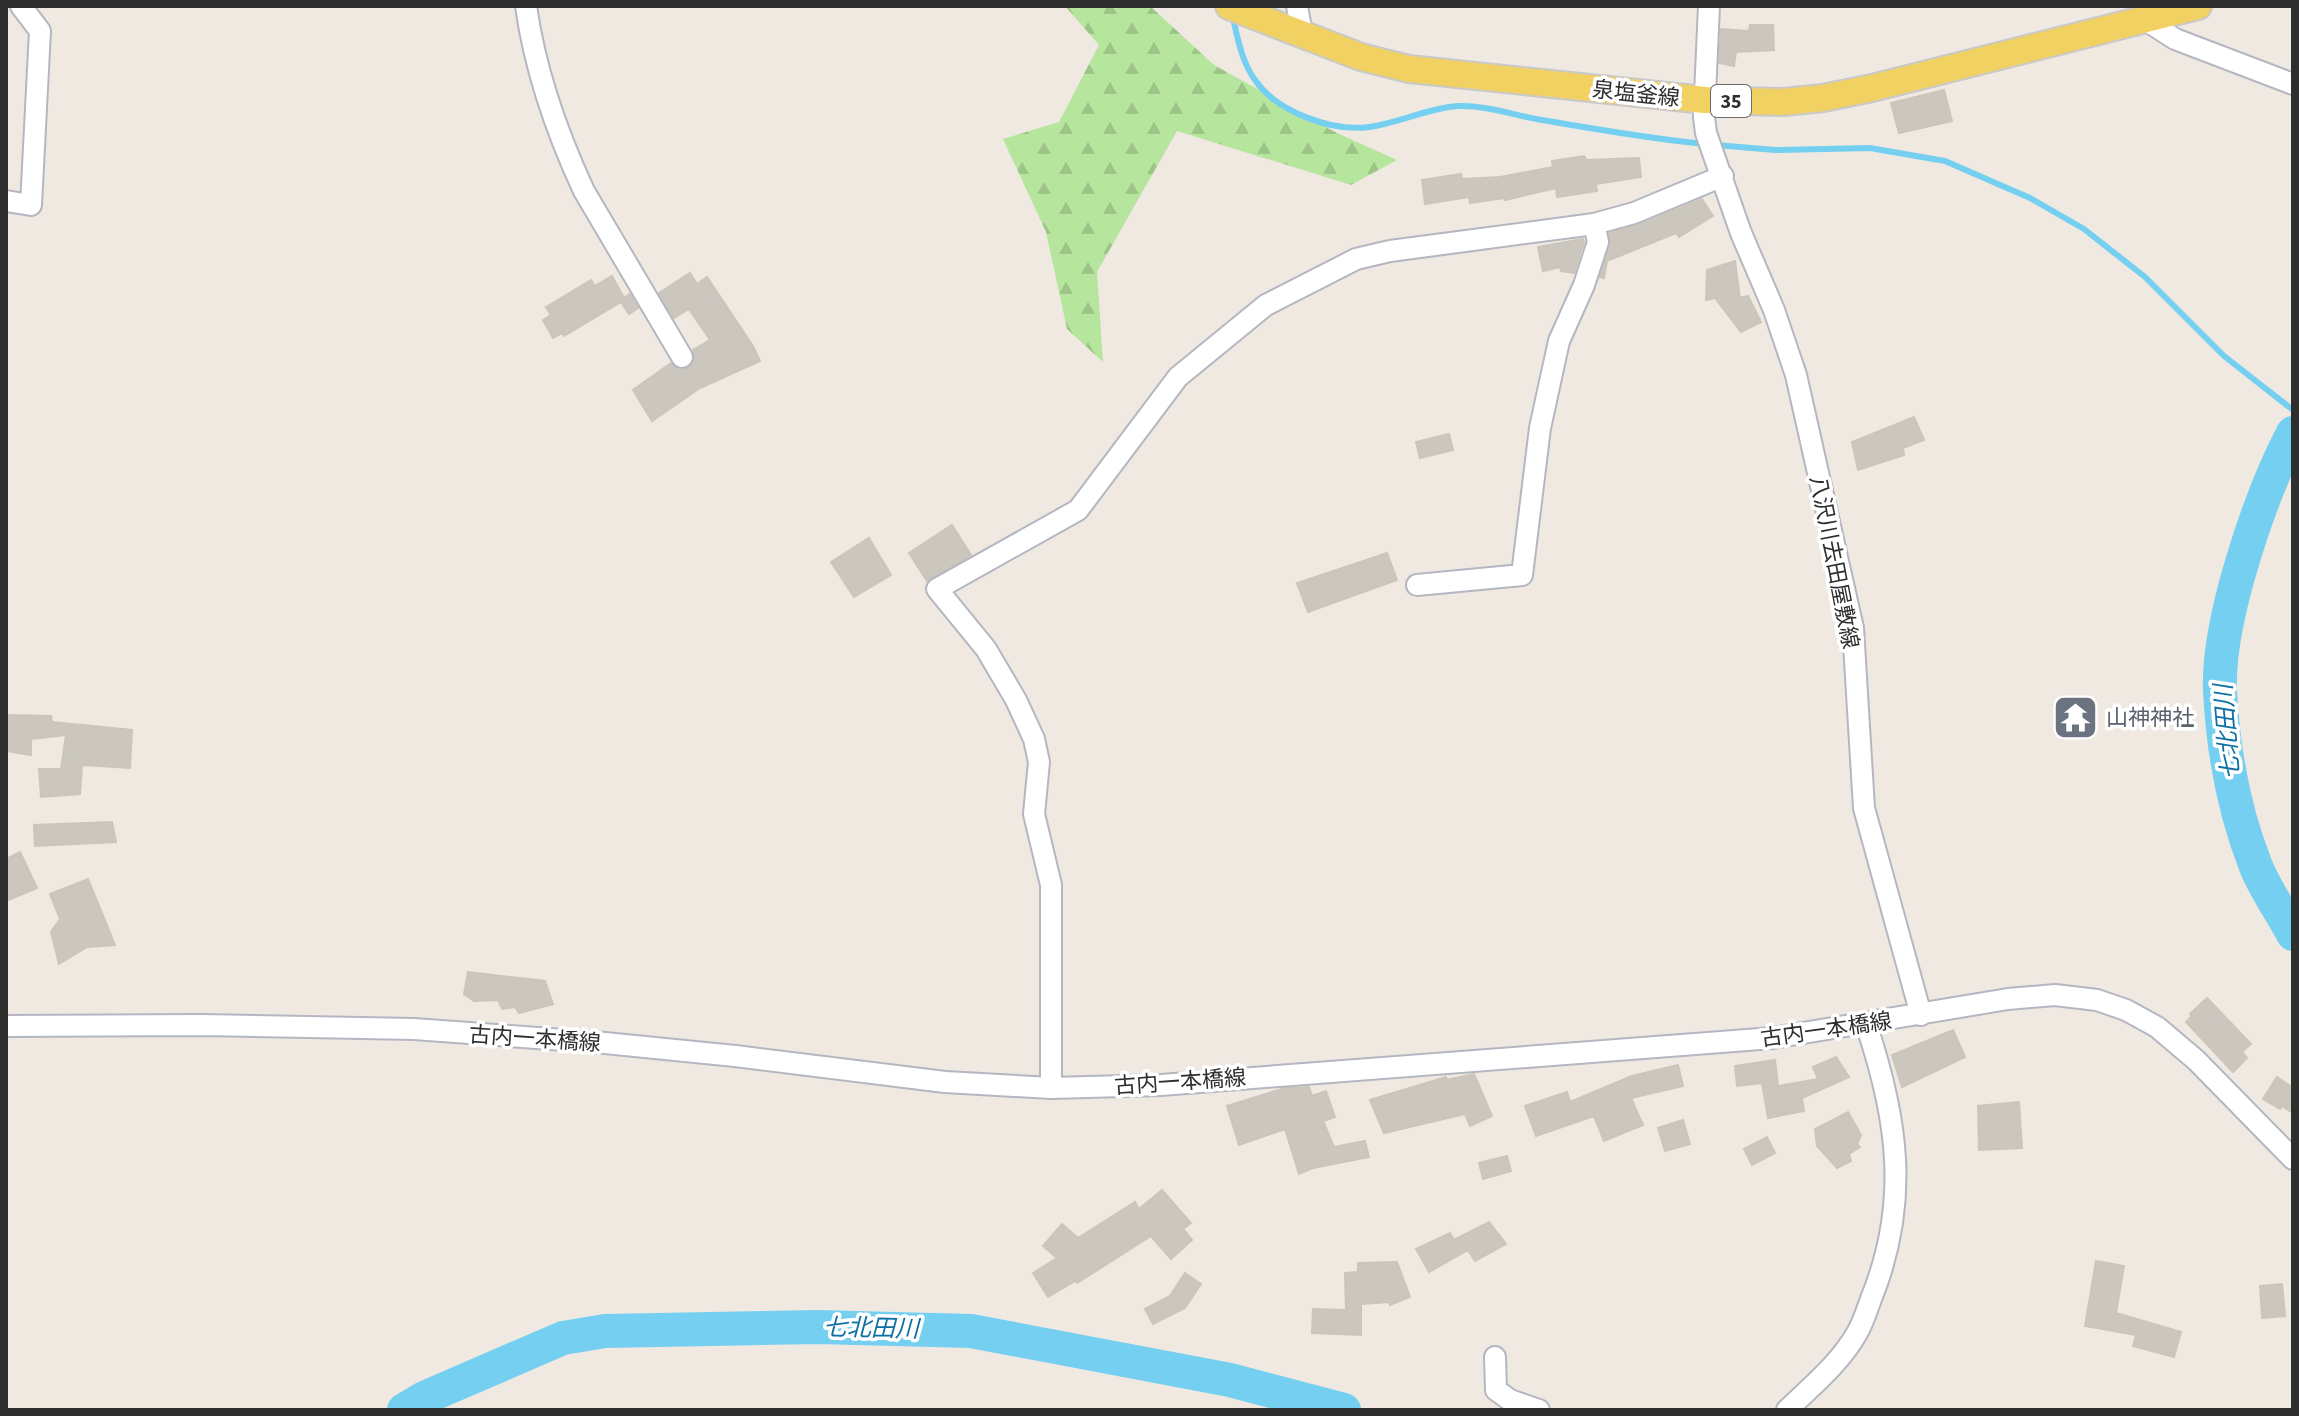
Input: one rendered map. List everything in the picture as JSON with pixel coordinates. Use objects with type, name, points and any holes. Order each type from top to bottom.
[{"type":"main road","name":"泉塩釜線","points":[[1229,6],[1361,57],[1409,69],[1705,109],[1823,98],[2147,21],[2198,6]]},
{"type":"street","points":[[6,201],[31,205],[40,31],[21,6]]},
{"type":"street","points":[[526,6],[542,82],[574,170],[682,357]]},
{"type":"street","points":[[1297,6],[1302,34]]},
{"type":"street","name":"八沢川去田屋敷線","points":[[1709,6],[1706,133],[1796,375],[1853,628],[1864,808],[1921,1015]]},
{"type":"street","points":[[2147,21],[2175,39],[2293,84]]},
{"type":"street","points":[[1051,1088],[1051,885],[1034,814],[1039,762],[1034,739],[1016,700],[986,649],[937,589],[1078,510],[1178,377],[1266,305],[1356,259],[1390,251],[1594,224],[1634,213],[1720,170]]},
{"type":"street","points":[[1417,585],[1522,575],[1540,428],[1559,341],[1584,285],[1598,242],[1594,224]]},
{"type":"street","name":"古内一本橋線","points":[[6,1026],[201,1025],[414,1029],[605,1043],[945,1082],[1051,1088],[1161,1085],[1773,1038],[2008,999],[2055,995],[2097,1000],[2126,1010],[2157,1027],[2196,1060],[2293,1159]]},
{"type":"street","points":[[1787,1410],[1826,1374],[1857,1333],[1891,1240],[1896,1213],[1890,1111],[1866,1024]]},
{"type":"street","points":[[1495,1357],[1496,1390],[1510,1400],[1539,1410]]},
{"type":"green space","points":[[1065,6],[1150,6],[1214,65],[1337,133],[1397,160],[1351,185],[1177,131],[1097,272],[1103,362],[1067,329],[1046,232],[1003,139],[1059,122],[1099,45]]},
{"type":"building","points":[[1750,25],[1773,25],[1774,50],[1736,52],[1734,66],[1719,63],[1721,29],[1749,31]]},
{"type":"building","points":[[1944,90],[1952,121],[1899,133],[1891,103]]},
{"type":"building","points":[[1584,156],[1587,160],[1639,158],[1641,177],[1596,184],[1597,191],[1557,197],[1556,188],[1505,200],[1470,203],[1469,197],[1425,204],[1422,180],[1461,174],[1462,179],[1500,177],[1553,167],[1552,161]]},
{"type":"building","points":[[1702,199],[1713,216],[1679,237],[1676,233],[1607,261],[1604,278],[1600,277],[1610,246],[1609,233],[1639,225]]},
{"type":"building","points":[[1583,239],[1574,273],[1561,271],[1560,267],[1543,271],[1538,247]]},
{"type":"building","points":[[1735,261],[1740,298],[1748,296],[1761,322],[1741,332],[1715,298],[1706,300],[1707,270]]},
{"type":"building","points":[[690,273],[697,284],[707,277],[760,361],[700,388],[652,421],[633,390],[671,363],[681,370],[689,368],[695,358],[693,350],[710,340],[689,309],[674,318],[659,293]]},
{"type":"building","points":[[612,276],[624,298],[630,294],[638,308],[629,314],[621,302],[564,336],[562,333],[553,338],[543,320],[551,315],[546,307],[591,280],[595,286]]},
{"type":"building","points":[[1914,417],[1924,440],[1903,448],[1904,455],[1858,470],[1852,442]]},
{"type":"building","points":[[1449,434],[1453,450],[1420,458],[1416,442]]},
{"type":"building","points":[[952,525],[971,555],[927,581],[909,553]]},
{"type":"building","points":[[869,538],[891,575],[854,597],[831,562]]},
{"type":"building","points":[[1387,553],[1397,580],[1308,612],[1297,583]]},
{"type":"building","points":[[6,715],[51,716],[52,722],[132,730],[130,768],[82,765],[80,794],[41,797],[39,769],[61,769],[66,735],[31,739],[31,755],[6,751]]},
{"type":"building","points":[[112,822],[116,842],[35,846],[34,825]]},
{"type":"building","points":[[20,852],[37,888],[6,901],[6,859]]},
{"type":"building","points":[[88,879],[115,945],[87,947],[59,964],[51,932],[60,919],[50,894]]},
{"type":"building","points":[[468,972],[545,981],[553,1004],[519,1013],[515,1007],[502,1009],[498,1000],[474,1001],[464,994]]},
{"type":"building","points":[[2207,998],[2251,1044],[2242,1052],[2247,1058],[2233,1072],[2186,1022]]},
{"type":"building","points":[[1953,1030],[1965,1057],[1902,1087],[1892,1055]]},
{"type":"building","points":[[1836,1057],[1849,1077],[1802,1098],[1804,1111],[1768,1118],[1762,1083],[1737,1086],[1735,1066],[1775,1060],[1778,1086],[1818,1079],[1813,1067]]},
{"type":"building","points":[[1678,1065],[1683,1086],[1631,1098],[1643,1125],[1604,1141],[1594,1116],[1536,1136],[1525,1106],[1567,1092],[1570,1102],[1632,1076]]},
{"type":"building","points":[[1474,1074],[1492,1116],[1470,1126],[1465,1114],[1384,1133],[1370,1100],[1446,1077],[1447,1080]]},
{"type":"building","points":[[2277,1077],[2293,1088],[2293,1113],[2263,1099]]},
{"type":"building","points":[[1309,1087],[1312,1096],[1326,1091],[1335,1117],[1323,1121],[1334,1147],[1365,1141],[1369,1157],[1313,1168],[1299,1174],[1285,1129],[1239,1145],[1227,1106],[1285,1088]]},
{"type":"building","points":[[2019,1102],[2022,1148],[1979,1150],[1978,1106]]},
{"type":"building","points":[[1848,1112],[1861,1135],[1857,1144],[1860,1147],[1849,1154],[1851,1161],[1837,1168],[1817,1146],[1815,1129]]},
{"type":"building","points":[[1683,1120],[1690,1144],[1665,1151],[1658,1128]]},
{"type":"building","points":[[1767,1137],[1775,1153],[1752,1165],[1744,1149]]},
{"type":"building","points":[[1507,1156],[1511,1171],[1483,1179],[1479,1163]]},
{"type":"building","points":[[1162,1190],[1191,1223],[1183,1229],[1192,1240],[1171,1259],[1151,1236],[1077,1283],[1075,1281],[1048,1297],[1033,1273],[1057,1258],[1043,1246],[1062,1224],[1078,1238],[1135,1202],[1139,1209]]},
{"type":"building","points":[[1489,1222],[1506,1244],[1475,1261],[1468,1250],[1429,1272],[1416,1249],[1450,1233],[1454,1240]]},
{"type":"building","points":[[2096,1261],[2124,1266],[2116,1313],[2181,1332],[2174,1357],[2133,1346],[2136,1335],[2085,1326]]},
{"type":"building","points":[[1397,1262],[1410,1297],[1390,1305],[1389,1302],[1361,1304],[1361,1335],[1312,1333],[1313,1309],[1346,1310],[1345,1273],[1358,1272],[1358,1263]]},
{"type":"building","points":[[1185,1273],[1201,1284],[1185,1308],[1153,1324],[1145,1309],[1170,1296]]},
{"type":"building","points":[[2282,1284],[2285,1316],[2262,1318],[2260,1286]]},
{"type":"waterway","points":[[1233,18],[1241,50],[1255,80],[1277,102],[1322,123],[1369,127],[1436,110],[1469,106],[1607,131],[1705,144]]},
{"type":"waterway","points":[[1716,145],[1775,150],[1870,148],[1945,161],[2030,198],[2084,229],[2145,277],[2224,356],[2293,410]]},
{"type":"waterway","name":"七北田川","points":[[2293,433],[2267,490],[2243,559],[2226,630],[2220,691],[2227,757],[2241,822],[2259,873],[2293,934]]},
{"type":"waterway","name":"七北田川","points":[[404,1410],[424,1398],[563,1338],[605,1331],[818,1327],[971,1331],[1230,1380],[1344,1410]]},
{"type":"place","name":"山神神社","points":[[2075,717]]}]
